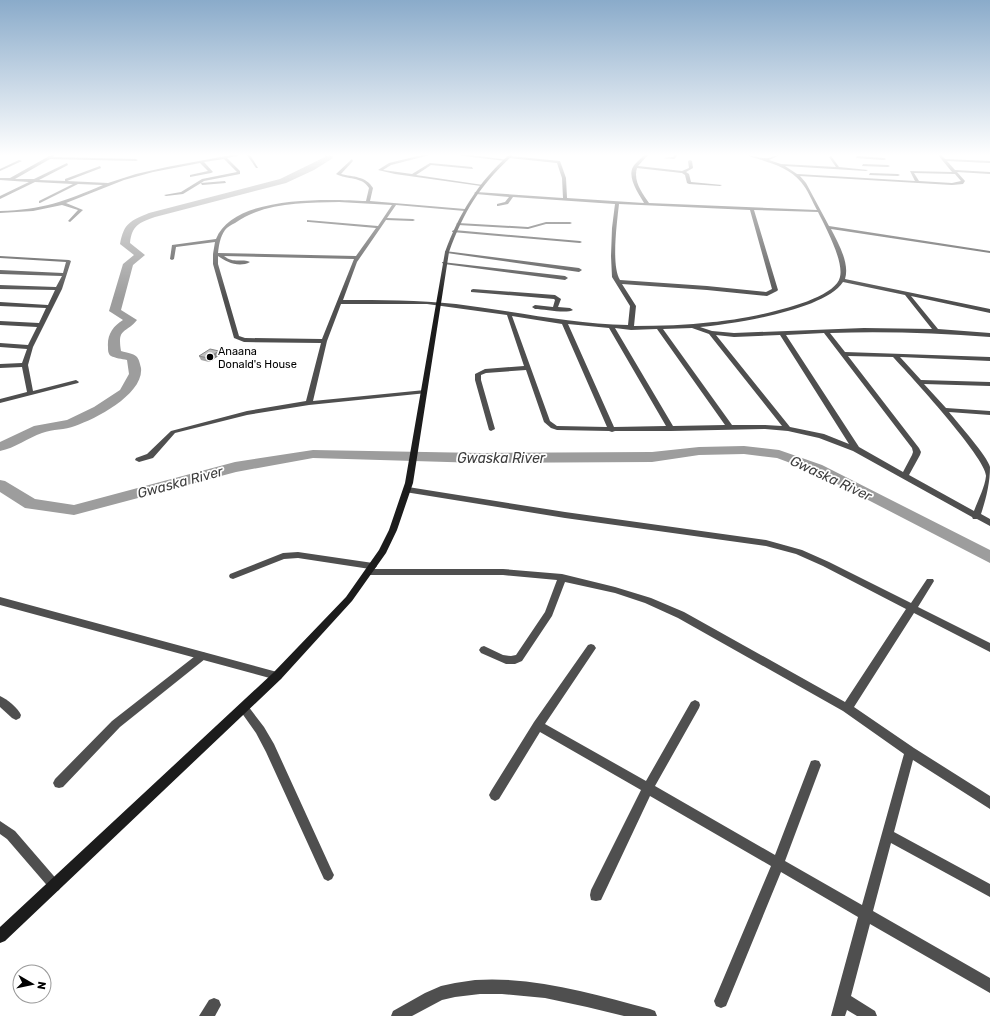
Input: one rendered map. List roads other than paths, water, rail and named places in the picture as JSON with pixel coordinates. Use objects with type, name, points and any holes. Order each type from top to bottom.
[{"type":"main road","points":[[0,936],[244,709],[277,676],[342,607],[384,551],[394,530],[408,490],[425,392],[444,263],[454,231],[470,202]]},
{"type":"street","points":[[296,202],[265,208],[236,219],[225,227],[219,240],[215,266],[236,337],[244,340],[324,341]]},
{"type":"street","points":[[356,202],[465,210]]},
{"type":"street","points":[[498,205],[507,204],[508,202]]},
{"type":"street","points":[[607,202],[819,211]]},
{"type":"street","points":[[339,302],[437,303],[564,322],[631,328],[692,326],[742,319],[788,309],[826,294],[836,287],[842,280],[844,268],[841,256],[814,202]]},
{"type":"street","points":[[0,212],[30,210],[61,203],[81,210],[70,221]]},
{"type":"street","points":[[617,203],[613,256],[615,277],[633,306],[631,328]]},
{"type":"street","points":[[309,403],[324,341],[339,302],[358,258],[394,205]]},
{"type":"street","points":[[619,282],[707,288],[751,293],[772,292],[775,290],[752,209]]},
{"type":"street","points":[[384,219],[413,220]]},
{"type":"street","points":[[309,221],[379,227]]},
{"type":"street","points":[[458,224],[528,228],[546,223],[570,223]]},
{"type":"street","points":[[827,227],[990,252]]},
{"type":"street","points":[[454,231],[580,242]]},
{"type":"street","points":[[172,259],[174,246],[219,240]]},
{"type":"street","points":[[447,252],[579,270]]},
{"type":"street","points":[[217,254],[358,258]]},
{"type":"street","points":[[217,254],[223,259],[234,263],[248,262]]},
{"type":"street","points":[[0,256],[68,260],[70,262],[59,289],[30,347],[25,365],[30,393]]},
{"type":"street","points":[[444,263],[565,278]]},
{"type":"street","points":[[0,272],[65,275]]},
{"type":"street","points":[[842,280],[990,311]]},
{"type":"street","points":[[0,287],[59,289]]},
{"type":"street","points":[[473,291],[539,296],[558,299],[555,309]]},
{"type":"street","points":[[906,293],[936,331]]},
{"type":"street","points":[[532,317],[539,296]]},
{"type":"street","points":[[0,304],[49,307]]},
{"type":"street","points":[[535,307],[570,310]]},
{"type":"street","points":[[509,314],[527,368],[547,422],[550,425],[564,429],[612,430],[730,427],[788,429],[821,436],[856,449],[976,517],[990,523]]},
{"type":"street","points":[[564,322],[612,430]]},
{"type":"street","points":[[0,323],[41,325]]},
{"type":"street","points":[[692,326],[711,333],[734,335],[936,331],[990,334]]},
{"type":"street","points":[[611,327],[671,429]]},
{"type":"street","points":[[659,328],[730,427]]},
{"type":"street","points":[[826,332],[915,448],[917,452],[916,456],[904,476]]},
{"type":"street","points":[[711,333],[788,429]]},
{"type":"street","points":[[782,333],[856,449]]},
{"type":"street","points":[[0,345],[30,347]]},
{"type":"street","points":[[843,354],[895,354],[990,359]]},
{"type":"street","points":[[895,354],[981,455],[989,467],[990,475],[976,517]]},
{"type":"street","points":[[0,366],[25,365]]},
{"type":"street","points":[[491,429],[478,380],[478,374],[485,371],[527,368]]},
{"type":"street","points":[[0,401],[76,382]]},
{"type":"street","points":[[919,382],[990,384]]},
{"type":"street","points":[[140,460],[150,456],[173,432],[247,413],[309,403],[425,392]]},
{"type":"street","points":[[943,410],[990,413]]},
{"type":"street","points":[[408,490],[565,515],[766,543],[799,552],[820,561],[990,648]]},
{"type":"street","points":[[233,576],[283,556],[298,555],[371,569],[503,572],[562,577],[615,590],[648,600],[681,615],[847,708],[910,752],[990,803]]},
{"type":"street","points":[[484,650],[509,661],[519,658],[549,613],[562,577]]},
{"type":"street","points":[[847,708],[930,581]]},
{"type":"street","points":[[0,601],[277,676]]},
{"type":"street","points":[[495,795],[538,725],[591,648]]},
{"type":"street","points":[[59,783],[116,724],[202,656]]},
{"type":"street","points":[[0,701],[16,714]]},
{"type":"street","points":[[596,895],[648,788],[695,705]]},
{"type":"street","points":[[244,709],[260,730],[270,748],[328,875]]},
{"type":"street","points":[[538,725],[866,913],[990,986]]},
{"type":"street","points":[[838,1016],[910,752]]},
{"type":"street","points":[[721,1001],[778,863],[815,766]]},
{"type":"street","points":[[0,827],[11,835],[55,886]]},
{"type":"street","points":[[888,835],[990,891]]},
{"type":"street","points":[[398,1016],[440,993],[462,988],[508,986],[536,989],[584,999],[650,1016]]},
{"type":"street","points":[[843,999],[870,1016]]},
{"type":"waterway","name":"Gwaska River","points":[[0,447],[39,429],[71,423],[99,410],[125,392],[135,374],[133,358],[115,353],[114,337],[121,326],[131,320],[115,311],[128,264],[140,255],[125,244],[127,231],[137,221],[152,215],[200,202]]},
{"type":"waterway","name":"Gwaska River","points":[[0,485],[31,504],[74,510],[235,467],[313,454],[481,458],[652,457],[699,451],[744,450],[779,454],[817,468],[990,557]]},
{"type":"place","name":"Anaana Donald's House","points":[[210,357]]}]
